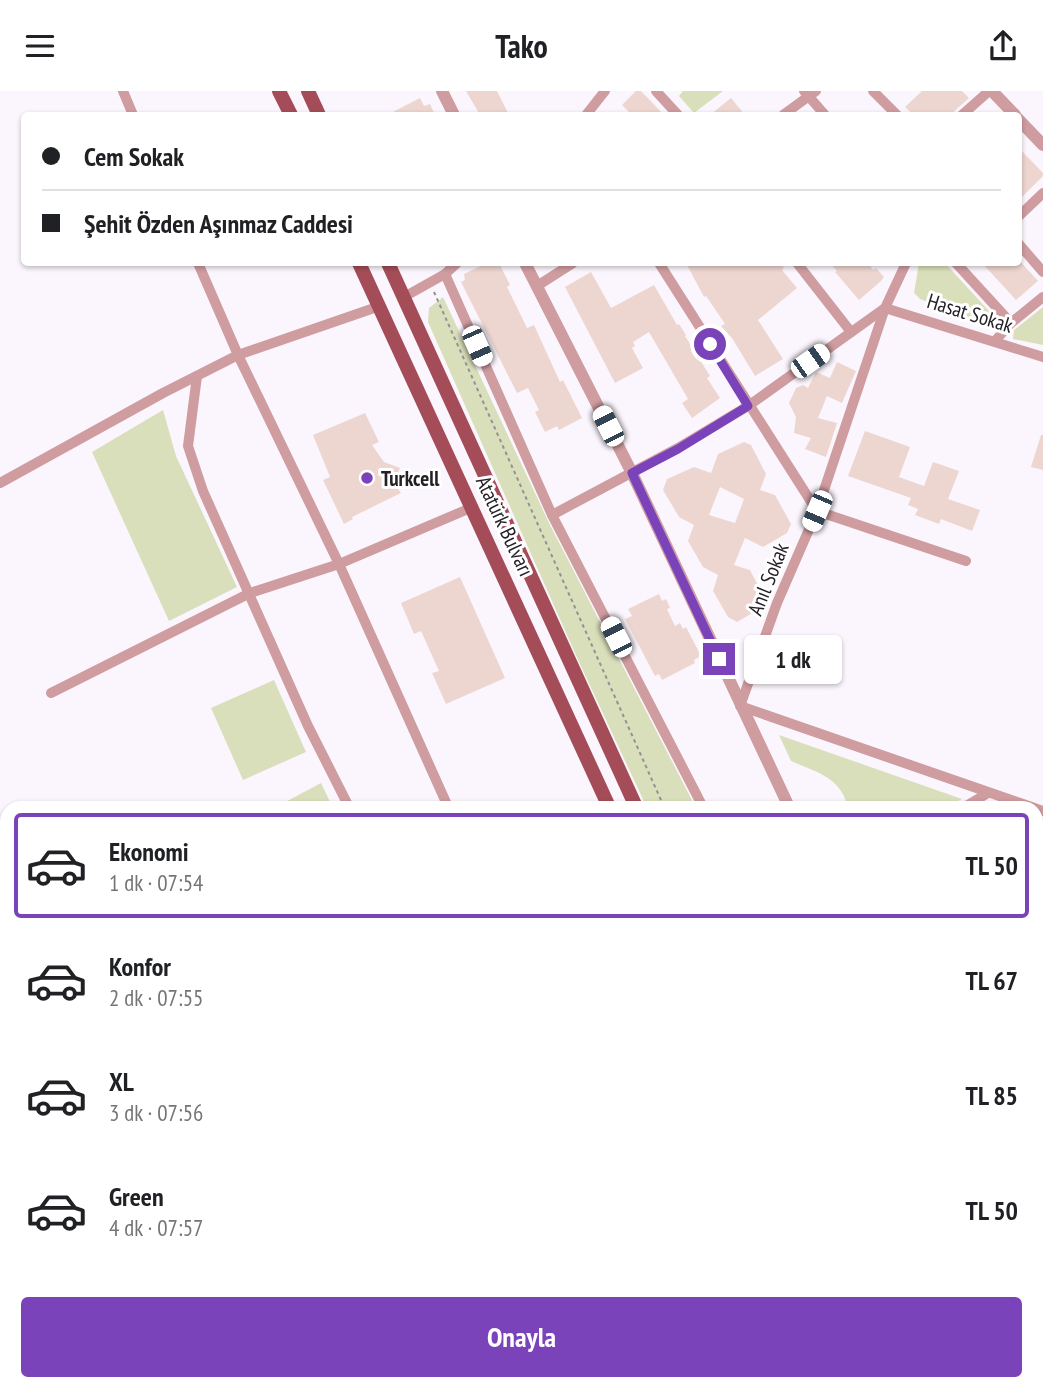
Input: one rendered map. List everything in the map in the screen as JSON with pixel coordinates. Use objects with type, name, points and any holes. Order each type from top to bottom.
[{"type":"main road","points":[[279,91],[290,112]]},
{"type":"main road","points":[[308,91],[318,112]]},
{"type":"main road","name":"Atatürk Bulvarı","points":[[360,266],[606,801]]},
{"type":"main road","name":"Atatürk Bulvarı","points":[[389,266],[633,801]]},
{"type":"main road","points":[[380,306],[404,297]]},
{"type":"street","points":[[122,91],[132,112]]},
{"type":"street","points":[[442,91],[452,112]]},
{"type":"street","points":[[588,112],[605,91]]},
{"type":"street","points":[[656,91],[675,112]]},
{"type":"street","points":[[873,91],[894,112]]},
{"type":"street","points":[[966,112],[991,91],[1012,112]]},
{"type":"street","points":[[787,112],[809,93],[823,112]]},
{"type":"street","points":[[1022,122],[1043,145]]},
{"type":"street","points":[[1022,213],[1043,193]]},
{"type":"street","points":[[1022,248],[1043,272]]},
{"type":"street","points":[[199,266],[238,355],[339,564],[445,801]]},
{"type":"street","points":[[404,297],[453,266]]},
{"type":"street","points":[[527,266],[632,473],[786,801]]},
{"type":"street","points":[[537,286],[568,266]]},
{"type":"street","points":[[661,266],[817,511],[966,561]]},
{"type":"street","points":[[799,266],[851,332]]},
{"type":"street","name":"Anıl Sokak","points":[[740,706],[777,603],[817,511],[885,307],[904,266]]},
{"type":"street","points":[[959,266],[1011,323]]},
{"type":"street","points":[[444,274],[552,515],[700,801]]},
{"type":"street","points":[[995,341],[1011,323],[1043,297]]},
{"type":"street","points":[[0,483],[238,355],[380,306]]},
{"type":"street","points":[[552,515],[678,449],[748,406],[885,307]]},
{"type":"street","name":"Hasat Sokak","points":[[885,307],[1043,357]]},
{"type":"street","points":[[197,376],[188,446],[203,491],[308,726],[346,801]]},
{"type":"street","points":[[51,693],[250,593],[339,564],[473,507]]},
{"type":"street","points":[[740,706],[1012,801]]},
{"type":"street","points":[[974,801],[988,793]]},
{"type":"path","points":[[430,282],[661,801]]},
{"type":"green space","points":[[683,91],[723,91],[695,112],[679,96]]},
{"type":"green space","points":[[918,266],[948,266],[989,311],[989,319],[982,323],[920,299],[914,293]]},
{"type":"green space","points":[[443,297],[550,525],[692,801],[644,801],[428,322],[429,308]]},
{"type":"green space","points":[[1043,307],[1043,345],[1013,339],[1014,330]]},
{"type":"green space","points":[[163,410],[176,456],[237,587],[169,621],[92,452]]},
{"type":"green space","points":[[274,680],[306,752],[243,780],[211,708]]},
{"type":"green space","points":[[779,735],[962,799],[846,801],[840,789],[827,777],[791,761]]},
{"type":"green space","points":[[321,783],[330,801],[287,801]]},
{"type":"building","points":[[466,91],[497,91],[508,112],[478,112]]},
{"type":"building","points":[[636,91],[641,91],[661,112],[629,112],[622,105]]},
{"type":"building","points":[[922,91],[962,91],[969,98],[953,112],[911,112],[905,107]]},
{"type":"building","points":[[420,98],[424,106],[430,104],[434,112],[393,112]]},
{"type":"building","points":[[731,98],[743,112],[714,112]]},
{"type":"building","points":[[1022,151],[1043,173],[1022,197]]},
{"type":"building","points":[[1022,263],[1038,281],[1016,300],[985,266],[1022,266]]},
{"type":"building","points":[[481,266],[500,266],[510,285],[507,287],[527,328],[534,325],[560,382],[563,380],[582,418],[559,430],[557,426],[545,432],[535,412],[539,410],[528,388],[517,393],[461,282],[465,280],[464,274]]},
{"type":"building","points":[[688,266],[782,266],[782,270],[797,288],[758,320],[783,359],[755,376],[732,338],[721,326],[725,324],[706,296],[704,297]]},
{"type":"building","points":[[833,266],[870,266],[884,277],[859,300],[835,272],[837,271]]},
{"type":"building","points":[[591,272],[611,308],[654,285],[710,376],[707,378],[720,398],[692,418],[682,403],[688,399],[649,332],[633,342],[635,346],[632,348],[643,368],[615,383],[565,287]]},
{"type":"building","points":[[837,362],[856,371],[842,403],[827,396],[818,418],[837,423],[826,457],[805,449],[811,438],[794,433],[796,417],[789,403],[796,388],[803,385],[808,388],[816,372],[830,378]]},
{"type":"building","points":[[365,413],[379,442],[372,445],[384,462],[400,468],[394,483],[401,493],[352,517],[353,519],[344,524],[323,480],[330,477],[313,435]]},
{"type":"building","points":[[865,431],[910,447],[899,477],[924,486],[933,462],[959,471],[948,499],[980,510],[972,531],[941,519],[939,524],[915,515],[918,509],[908,505],[911,498],[848,476]]},
{"type":"building","points":[[1043,435],[1043,470],[1031,467]]},
{"type":"building","points":[[744,442],[751,445],[766,474],[760,490],[775,495],[791,524],[787,533],[763,547],[745,538],[734,565],[750,570],[765,599],[761,608],[737,622],[728,617],[713,591],[718,575],[703,567],[688,541],[694,525],[679,517],[663,490],[667,479],[694,467],[711,473],[718,454]],"holes":[[[720,487],[744,499],[735,523],[709,515]]]},
{"type":"building","points":[[460,577],[505,678],[446,704],[432,673],[439,671],[421,631],[414,634],[401,603]]},
{"type":"building","points":[[659,594],[662,601],[666,599],[670,608],[667,609],[675,626],[680,623],[683,629],[686,627],[701,656],[694,660],[695,663],[662,680],[659,674],[655,676],[625,619],[632,616],[628,609]]},
{"type":"place","name":"Turkcell","points":[[367,478]]},
{"type":"route","points":[[710,344],[748,406],[678,449],[632,473],[719,659]]}]
